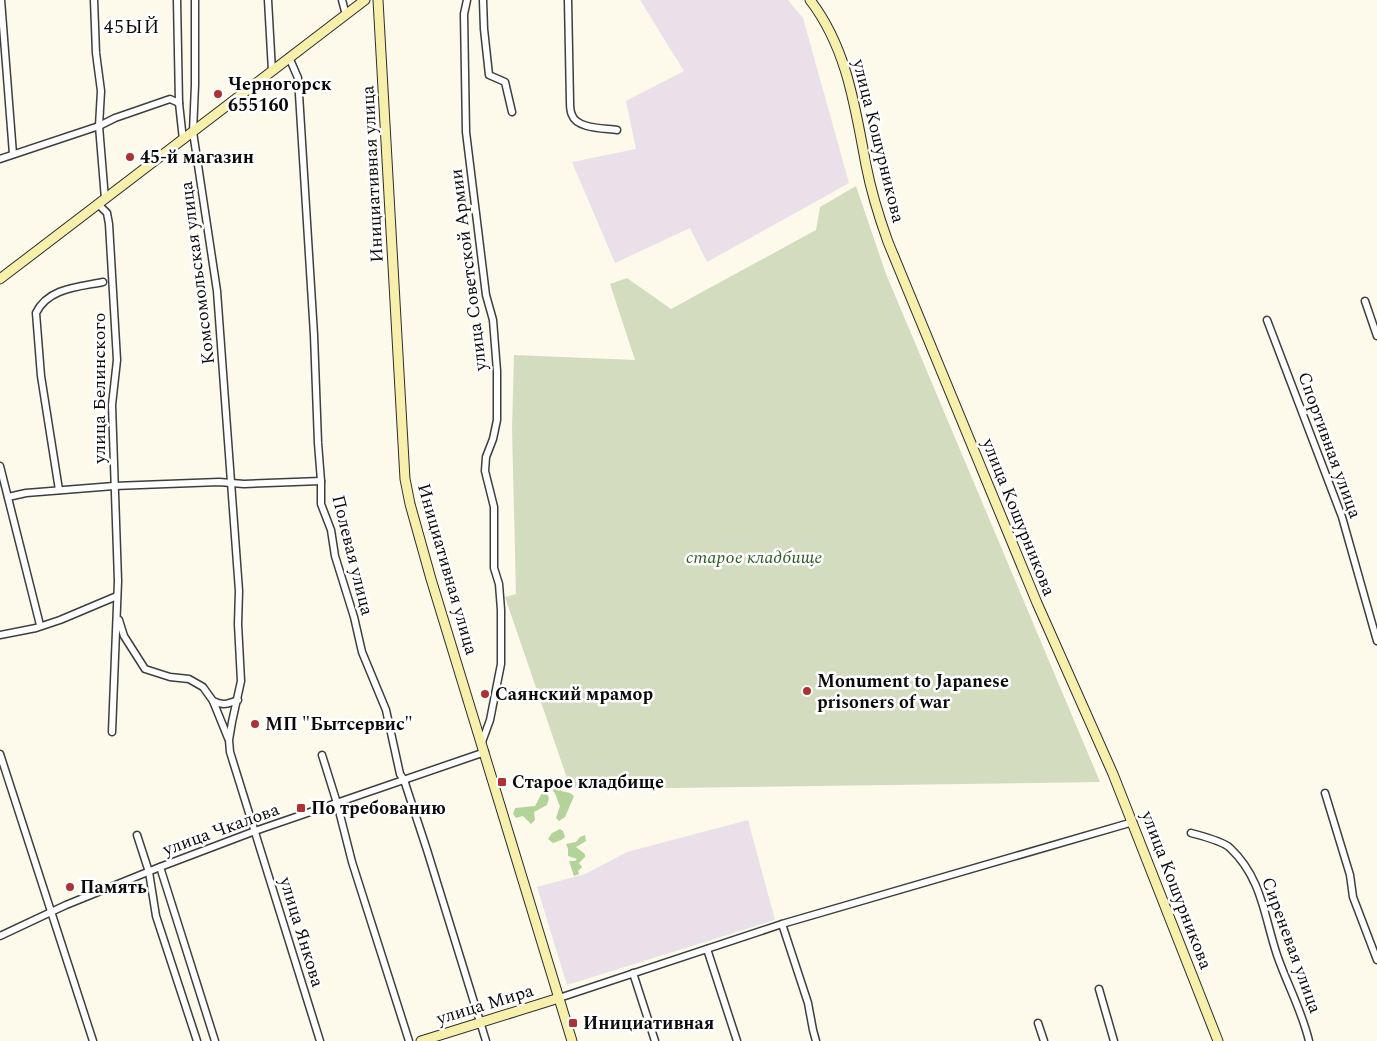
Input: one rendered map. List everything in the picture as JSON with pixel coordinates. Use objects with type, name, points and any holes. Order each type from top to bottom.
[{"type":"main road","points":[[0,279],[346,15],[363,0]]},
{"type":"main road","name":"Инициативная улица","points":[[378,0],[406,479],[410,504],[431,579],[572,1041]]},
{"type":"main road","name":"улица Кошурникова","points":[[810,0],[831,34],[846,71],[857,111],[873,194],[888,242],[1037,603],[1114,774],[1218,1041]]},
{"type":"main road","name":"улица Мира","points":[[421,1041],[559,998]]},
{"type":"street","points":[[0,0],[13,154]]},
{"type":"street","name":"улица Белинского","points":[[94,0],[96,52],[101,91],[99,126],[102,201],[108,213],[117,360],[112,405],[117,596],[112,732]]},
{"type":"street","points":[[177,0],[179,103],[183,140]]},
{"type":"street","name":"Комсомольская улица","points":[[195,0],[193,132],[217,291],[238,591],[242,681],[229,740],[230,752],[255,831]]},
{"type":"street","points":[[268,0],[272,71]]},
{"type":"street","points":[[342,0],[346,15]]},
{"type":"street","name":"улица Советской Армии","points":[[467,0],[464,14],[466,132],[486,295],[493,320],[498,402],[497,420],[486,457],[485,471],[494,507],[494,568],[499,584],[501,610],[501,664],[490,720],[482,742]]},
{"type":"street","points":[[483,0],[489,75],[504,82],[512,112]]},
{"type":"street","points":[[568,0],[570,102],[572,116],[576,122],[583,125],[617,130]]},
{"type":"street","name":"Полевая улица","points":[[290,57],[298,78],[314,335],[321,504],[331,530],[335,556],[354,618],[362,652],[386,710],[400,774],[404,780],[427,850],[486,1041]]},
{"type":"street","points":[[0,159],[99,126],[115,118],[170,99],[179,103]]},
{"type":"street","points":[[59,490],[41,376],[36,313],[40,305],[62,290],[103,282]]},
{"type":"street","points":[[1365,301],[1377,336]]},
{"type":"street","name":"Спортивная улица","points":[[1267,320],[1342,517],[1377,641]]},
{"type":"street","points":[[0,466],[40,625]]},
{"type":"street","points":[[231,482],[244,484],[321,481]]},
{"type":"street","name":"улица Белинского","points":[[8,497],[26,493],[114,486],[231,482]]},
{"type":"street","points":[[0,635],[36,628],[40,625],[60,620],[117,596]]},
{"type":"street","points":[[117,616],[124,636],[145,669],[170,677],[196,682],[202,687],[213,701],[229,740]]},
{"type":"street","points":[[213,701],[226,704],[238,700]]},
{"type":"street","name":"улица Чкалова","points":[[0,936],[66,904],[160,867],[255,831],[485,752]]},
{"type":"street","points":[[0,754],[93,1041]]},
{"type":"street","points":[[322,754],[352,862],[409,1041]]},
{"type":"street","points":[[1325,793],[1350,875],[1352,897],[1377,960]]},
{"type":"street","points":[[559,998],[782,924],[1133,822]]},
{"type":"street","name":"улица Янкова","points":[[255,831],[320,1041]]},
{"type":"street","name":"Сиреневая улица","points":[[1191,833],[1227,845],[1253,876],[1277,954],[1309,1041]]},
{"type":"street","points":[[137,835],[149,872],[156,916],[197,1041]]},
{"type":"street","points":[[160,867],[215,1041]]},
{"type":"street","points":[[782,924],[808,1003],[812,1030],[816,1041]]},
{"type":"street","points":[[707,949],[737,1041]]},
{"type":"street","points":[[634,973],[655,1041]]},
{"type":"street","points":[[1099,989],[1114,1041]]},
{"type":"street","points":[[1038,1023],[1044,1041]]},
{"type":"shaded area","points":[[640,0],[788,0],[803,18],[849,183],[707,262],[690,228],[615,263],[572,162],[636,149],[626,101],[684,71]]},
{"type":"shaded area","points":[[748,820],[775,920],[567,985],[537,887],[585,874],[627,852]]},
{"type":"green space","name":"старое кладбище","points":[[856,186],[886,274],[1100,782],[604,789],[570,787],[505,597],[516,594],[512,429],[514,355],[635,360],[610,284],[627,278],[671,309],[816,230],[820,207]]},
{"type":"green space","points":[[554,787],[561,788],[561,791],[574,796],[565,817],[559,821],[556,818],[560,806],[553,791]]},
{"type":"green space","points":[[542,793],[547,794],[549,798],[547,805],[534,812],[535,820],[531,824],[523,816],[516,818],[513,814],[515,808],[535,806]]},
{"type":"green space","points":[[560,829],[565,837],[553,843],[548,839],[552,833]]},
{"type":"green space","points":[[585,835],[586,841],[576,847],[585,854],[585,857],[579,863],[582,867],[578,871],[579,874],[574,876],[569,861],[577,859],[568,856],[566,844],[576,842]]},
{"type":"place","name":"Черногорск 655160","points":[[218,94]]},
{"type":"place","name":"45-й магазин","points":[[130,157]]},
{"type":"place","name":"Monument to Japanese prisoners of war","points":[[807,691]]},
{"type":"place","name":"Саянский мрамор","points":[[485,694]]},
{"type":"place","name":"МП \"Бытсервис\"","points":[[255,724]]},
{"type":"place","name":"Старое кладбище","points":[[502,782]]},
{"type":"place","name":"По требованию","points":[[301,808]]},
{"type":"place","name":"Память","points":[[70,887]]},
{"type":"place","name":"Инициативная","points":[[573,1023]]},
{"type":"district","name":"45ЫЙ","points":[[132,26]]}]
